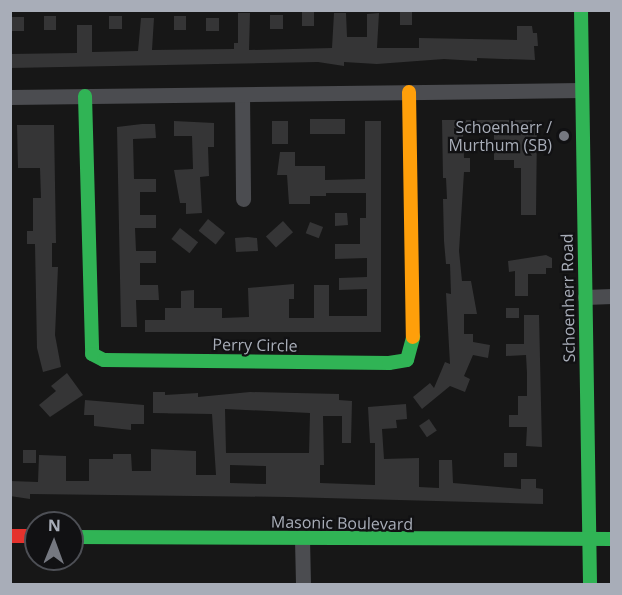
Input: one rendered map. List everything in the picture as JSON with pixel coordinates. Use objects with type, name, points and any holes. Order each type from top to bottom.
[{"type":"street","name":"Schoenherr Road","points":[[581,10],[590,585]]},
{"type":"street","points":[[10,97],[581,90]]},
{"type":"street","name":"Perry Circle","points":[[85,96],[89,346],[93,354],[104,360],[389,363],[407,360],[413,348],[409,92]]},
{"type":"street","points":[[242,95],[243,199]]},
{"type":"street","points":[[585,297],[612,296]]},
{"type":"street","name":"Masonic Boulevard","points":[[84,537],[612,539]]},
{"type":"street","points":[[302,539],[303,585]]},
{"type":"building","points":[[400,11],[412,11],[412,25],[400,25]]},
{"type":"building","points":[[302,12],[314,12],[314,26],[302,26]]},
{"type":"building","points":[[238,13],[250,13],[249,50],[332,48],[334,13],[346,13],[347,37],[367,37],[367,14],[379,13],[377,48],[419,48],[419,38],[517,40],[517,26],[532,26],[533,33],[537,33],[538,46],[534,46],[535,60],[477,58],[477,61],[444,59],[377,64],[344,62],[344,66],[318,62],[10,68],[10,54],[77,53],[77,25],[92,25],[92,52],[138,51],[141,18],[154,18],[152,50],[234,49],[234,43],[238,43]]},
{"type":"building","points":[[270,15],[283,15],[283,29],[270,29]]},
{"type":"building","points":[[44,16],[56,16],[56,30],[44,30]]},
{"type":"building","points":[[109,16],[122,16],[122,29],[109,29]]},
{"type":"building","points":[[174,16],[186,16],[186,30],[174,30]]},
{"type":"building","points":[[12,17],[24,17],[24,31],[12,31]]},
{"type":"building","points":[[206,18],[219,18],[219,31],[206,31]]},
{"type":"building","points":[[310,119],[345,119],[345,134],[310,134]]},
{"type":"building","points":[[442,120],[532,120],[532,126],[537,126],[536,215],[521,215],[521,168],[514,168],[514,160],[494,160],[494,133],[463,133],[464,158],[470,158],[470,172],[464,172],[459,251],[462,281],[471,281],[477,314],[464,314],[464,334],[473,334],[473,342],[490,345],[488,358],[473,355],[464,376],[470,379],[465,392],[450,386],[422,409],[413,397],[430,383],[434,388],[445,362],[450,364],[446,293],[451,294],[450,264],[446,264],[444,241],[443,199],[447,199],[446,178],[443,178]]},
{"type":"building","points":[[174,121],[214,123],[214,147],[208,147],[209,176],[200,177],[202,213],[186,214],[186,203],[180,203],[174,170],[193,169],[192,136],[174,136]]},
{"type":"building","points":[[272,121],[288,121],[288,144],[272,144]]},
{"type":"building","points":[[365,121],[381,121],[381,332],[145,332],[145,320],[165,320],[165,308],[181,308],[181,291],[194,290],[194,308],[222,308],[222,318],[249,317],[248,288],[294,284],[294,299],[289,299],[289,318],[314,318],[314,285],[329,285],[329,316],[367,316],[367,289],[339,290],[339,278],[367,277],[367,258],[335,259],[335,244],[360,244],[360,218],[366,218],[366,193],[326,193],[326,196],[310,196],[310,204],[289,204],[287,175],[277,175],[280,152],[295,152],[295,166],[325,166],[325,180],[365,179]]},
{"type":"building","points":[[155,124],[156,138],[133,139],[134,179],[156,179],[156,192],[140,192],[140,215],[156,215],[156,228],[135,228],[136,251],[156,251],[156,263],[140,263],[140,285],[158,285],[159,300],[136,300],[137,327],[121,327],[117,127]]},
{"type":"building","points":[[17,125],[54,125],[56,243],[52,243],[52,267],[58,267],[55,335],[61,367],[43,372],[37,348],[35,244],[27,244],[27,231],[33,231],[33,198],[41,198],[40,168],[18,168]]},
{"type":"building","points":[[335,213],[347,213],[348,225],[335,226]]},
{"type":"building","points":[[208,219],[225,233],[216,245],[199,231]]},
{"type":"building","points":[[283,221],[293,232],[276,248],[266,236]]},
{"type":"building","points":[[310,222],[323,227],[319,238],[306,233]]},
{"type":"building","points":[[180,228],[198,242],[190,253],[171,239]]},
{"type":"building","points":[[235,238],[257,238],[258,251],[236,252]]},
{"type":"building","points":[[546,255],[552,258],[552,268],[546,268],[546,274],[528,274],[528,296],[515,296],[515,271],[509,272],[508,261]]},
{"type":"building","points":[[506,308],[519,308],[519,318],[506,318]]},
{"type":"building","points":[[524,315],[539,315],[542,447],[526,446],[527,427],[509,427],[509,415],[518,415],[518,396],[527,396],[527,373],[526,355],[506,356],[506,344],[524,344]]},
{"type":"building","points":[[67,373],[83,395],[50,417],[39,405],[56,391],[51,386]]},
{"type":"building","points":[[153,392],[165,392],[165,395],[198,393],[198,397],[250,392],[339,394],[339,400],[352,401],[351,443],[342,443],[342,416],[323,416],[324,465],[320,465],[320,483],[375,485],[375,443],[370,443],[368,407],[406,404],[407,419],[396,420],[397,428],[382,429],[384,459],[419,458],[419,487],[439,488],[439,460],[452,460],[453,483],[521,489],[521,479],[536,479],[536,488],[543,489],[543,504],[288,497],[30,494],[30,499],[10,496],[10,481],[38,482],[39,455],[66,456],[66,481],[89,481],[89,459],[113,459],[113,454],[131,454],[132,471],[151,471],[151,449],[196,451],[196,475],[216,475],[212,414],[153,413]],"holes":[[[225,409],[310,413],[309,453],[226,453]],[[230,465],[266,466],[266,484],[230,483]]]},
{"type":"building","points":[[85,400],[144,405],[144,424],[131,424],[131,430],[94,426],[94,415],[84,415]]},
{"type":"building","points":[[429,419],[437,431],[427,437],[419,426]]},
{"type":"building","points":[[23,450],[36,450],[36,463],[23,463]]},
{"type":"building","points":[[504,453],[517,453],[517,467],[504,467]]},
{"type":"traffic: fast","points":[[581,10],[590,584]]},
{"type":"traffic: fast","points":[[85,96],[92,354],[104,360],[389,363],[407,360],[413,337]]},
{"type":"traffic: fast","points":[[84,537],[612,539]]},
{"type":"traffic: slow","points":[[409,92],[413,337]]},
{"type":"traffic: jam","points":[[10,536],[24,536]]},
{"type":"place","name":"Schoenherr / Murthum (SB)","points":[[564,136]]}]
